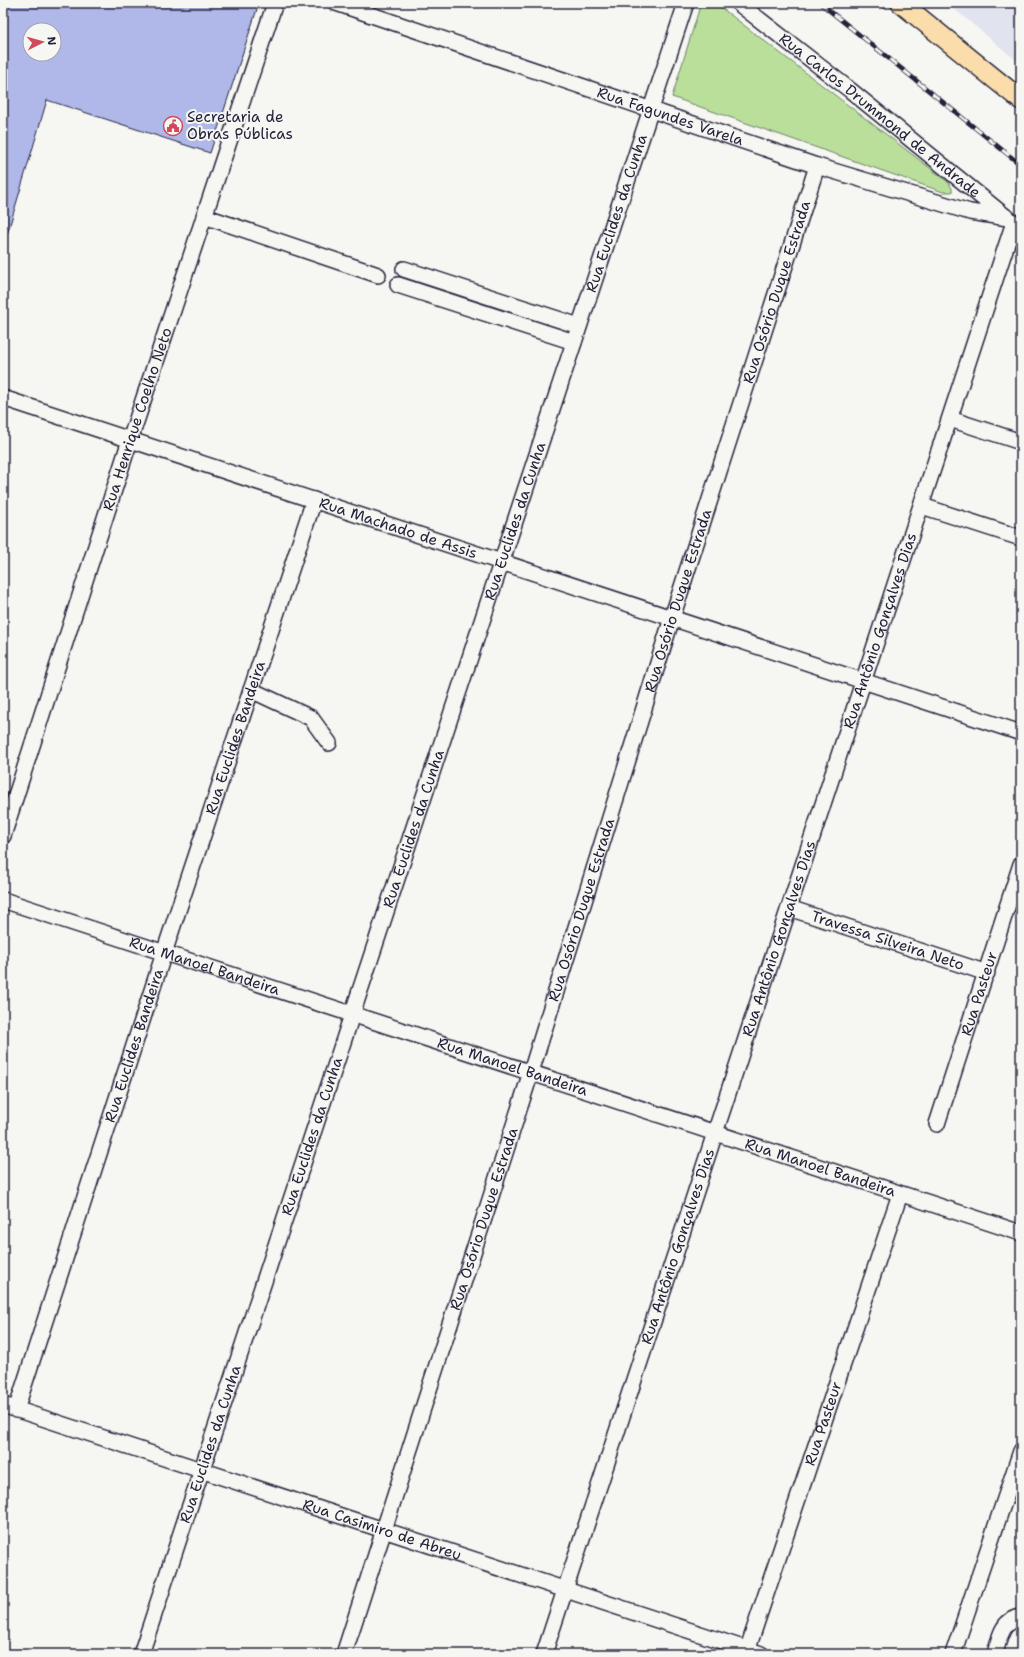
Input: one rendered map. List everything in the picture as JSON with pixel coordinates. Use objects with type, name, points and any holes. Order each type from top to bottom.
[{"type":"main road","points":[[901,3],[1021,100]]},
{"type":"street","name":"Rua Henrique Coelho Neto","points":[[3,836],[130,440],[275,3]]},
{"type":"street","name":"Rua Fagundes Varela","points":[[336,3],[817,166],[970,212],[1014,223]]},
{"type":"street","name":"Rua Euclides da Cunha","points":[[141,1654],[350,1015],[686,3]]},
{"type":"street","name":"Rua Carlos Drummond de Andrade","points":[[738,3],[850,90],[1014,223]]},
{"type":"street","name":"Rua Osório Duque Estrada","points":[[344,1654],[531,1072],[672,618],[817,166]]},
{"type":"street","points":[[204,216],[378,275]]},
{"type":"street","name":"Rua Antônio Gonçalves Dias","points":[[544,1654],[1014,223]]},
{"type":"street","points":[[404,269],[579,326]]},
{"type":"street","points":[[398,285],[574,342]]},
{"type":"street","name":"Rua Machado de Assis","points":[[3,398],[1021,733]]},
{"type":"street","points":[[950,419],[1021,442]]},
{"type":"street","name":"Rua Euclides Bandeira","points":[[10,1408],[164,953],[314,500]]},
{"type":"street","points":[[922,506],[1021,538]]},
{"type":"street","points":[[251,690],[310,718],[329,743]]},
{"type":"street","name":"Rua Pasteur","points":[[938,1124],[1021,864]]},
{"type":"street","name":"Rua Manoel Bandeira","points":[[3,900],[1021,1234]]},
{"type":"street","name":"Travessa Silveira Neto","points":[[789,908],[987,973]]},
{"type":"street","name":"Rua Pasteur","points":[[751,1653],[900,1194]]},
{"type":"street","name":"Rua Casimiro de Abreu","points":[[10,1408],[565,1589],[751,1653]]},
{"type":"street","points":[[953,1654],[1017,1477],[1021,1450]]},
{"type":"street","points":[[996,1654],[1005,1625],[1021,1617]]},
{"type":"shaded area","points":[[947,3],[1021,3],[1021,64]]},
{"type":"green space","points":[[701,3],[715,3],[948,182],[952,188],[952,192],[943,192],[672,97]]},
{"type":"building","name":"Secretaria de Obras Públicas","points":[[3,3],[259,3],[210,153],[47,100],[6,238],[3,237]]},
{"type":"railway","points":[[820,3],[1021,165]]},
{"type":"place","name":"Secretaria de Obras Públicas","points":[[173,126]]}]
